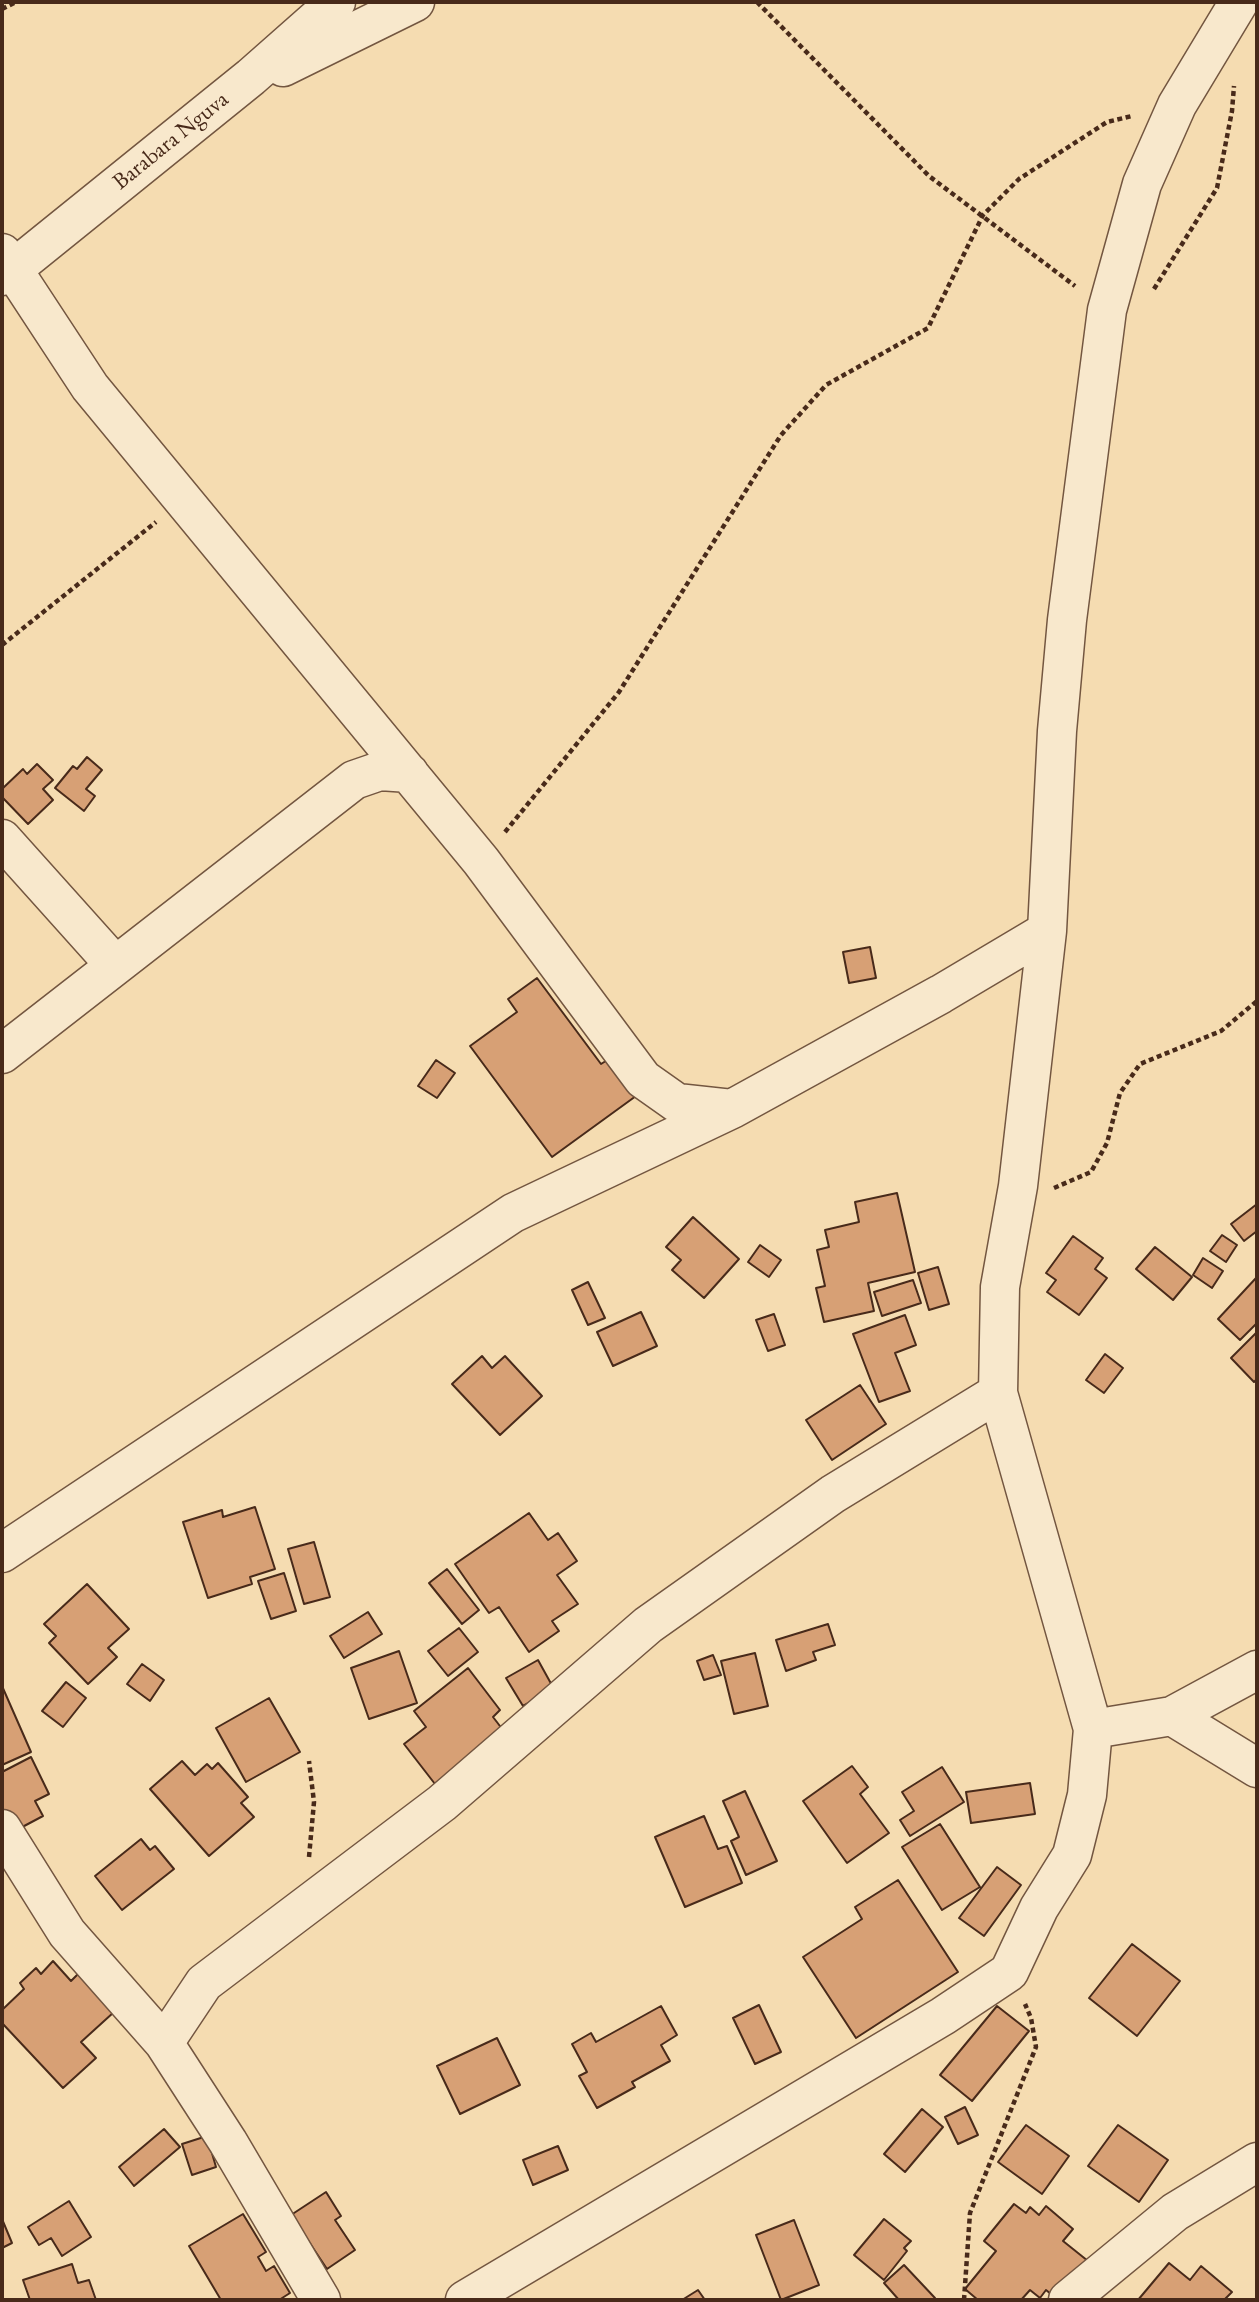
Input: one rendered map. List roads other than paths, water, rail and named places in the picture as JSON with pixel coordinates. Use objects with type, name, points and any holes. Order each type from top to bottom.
[{"type":"street","name":"Barabara Nguva","points":[[5,266],[251,77],[337,2]]},
{"type":"street","points":[[251,77],[266,75],[415,2]]},
{"type":"street","points":[[465,2300],[931,2023],[1009,1972],[1039,1908],[1072,1855],[1087,1795],[1093,1729],[998,1393],[1000,1287],[1018,1186],[1047,932],[1057,731],[1067,620],[1105,319],[1142,184],[1177,105],[1239,2]]},
{"type":"street","points":[[5,266],[90,387],[481,861],[643,1079],[677,1103],[732,1109]]},
{"type":"street","points":[[354,780],[373,729]]},
{"type":"street","points":[[2,1054],[354,780],[380,771],[409,773]]},
{"type":"street","points":[[2,839],[116,965]]},
{"type":"street","points":[[2,1553],[513,1213],[732,1109],[941,994],[1047,932]]},
{"type":"street","points":[[164,2043],[204,1983],[442,1803],[648,1625],[833,1494],[998,1393]]},
{"type":"street","points":[[1093,1729],[1172,1716],[1257,1671]]},
{"type":"street","points":[[1172,1716],[1257,1768]]},
{"type":"street","points":[[2,1829],[67,1933],[164,2043],[228,2142],[321,2300]]},
{"type":"street","points":[[1068,2300],[1175,2212],[1257,2162]]}]
